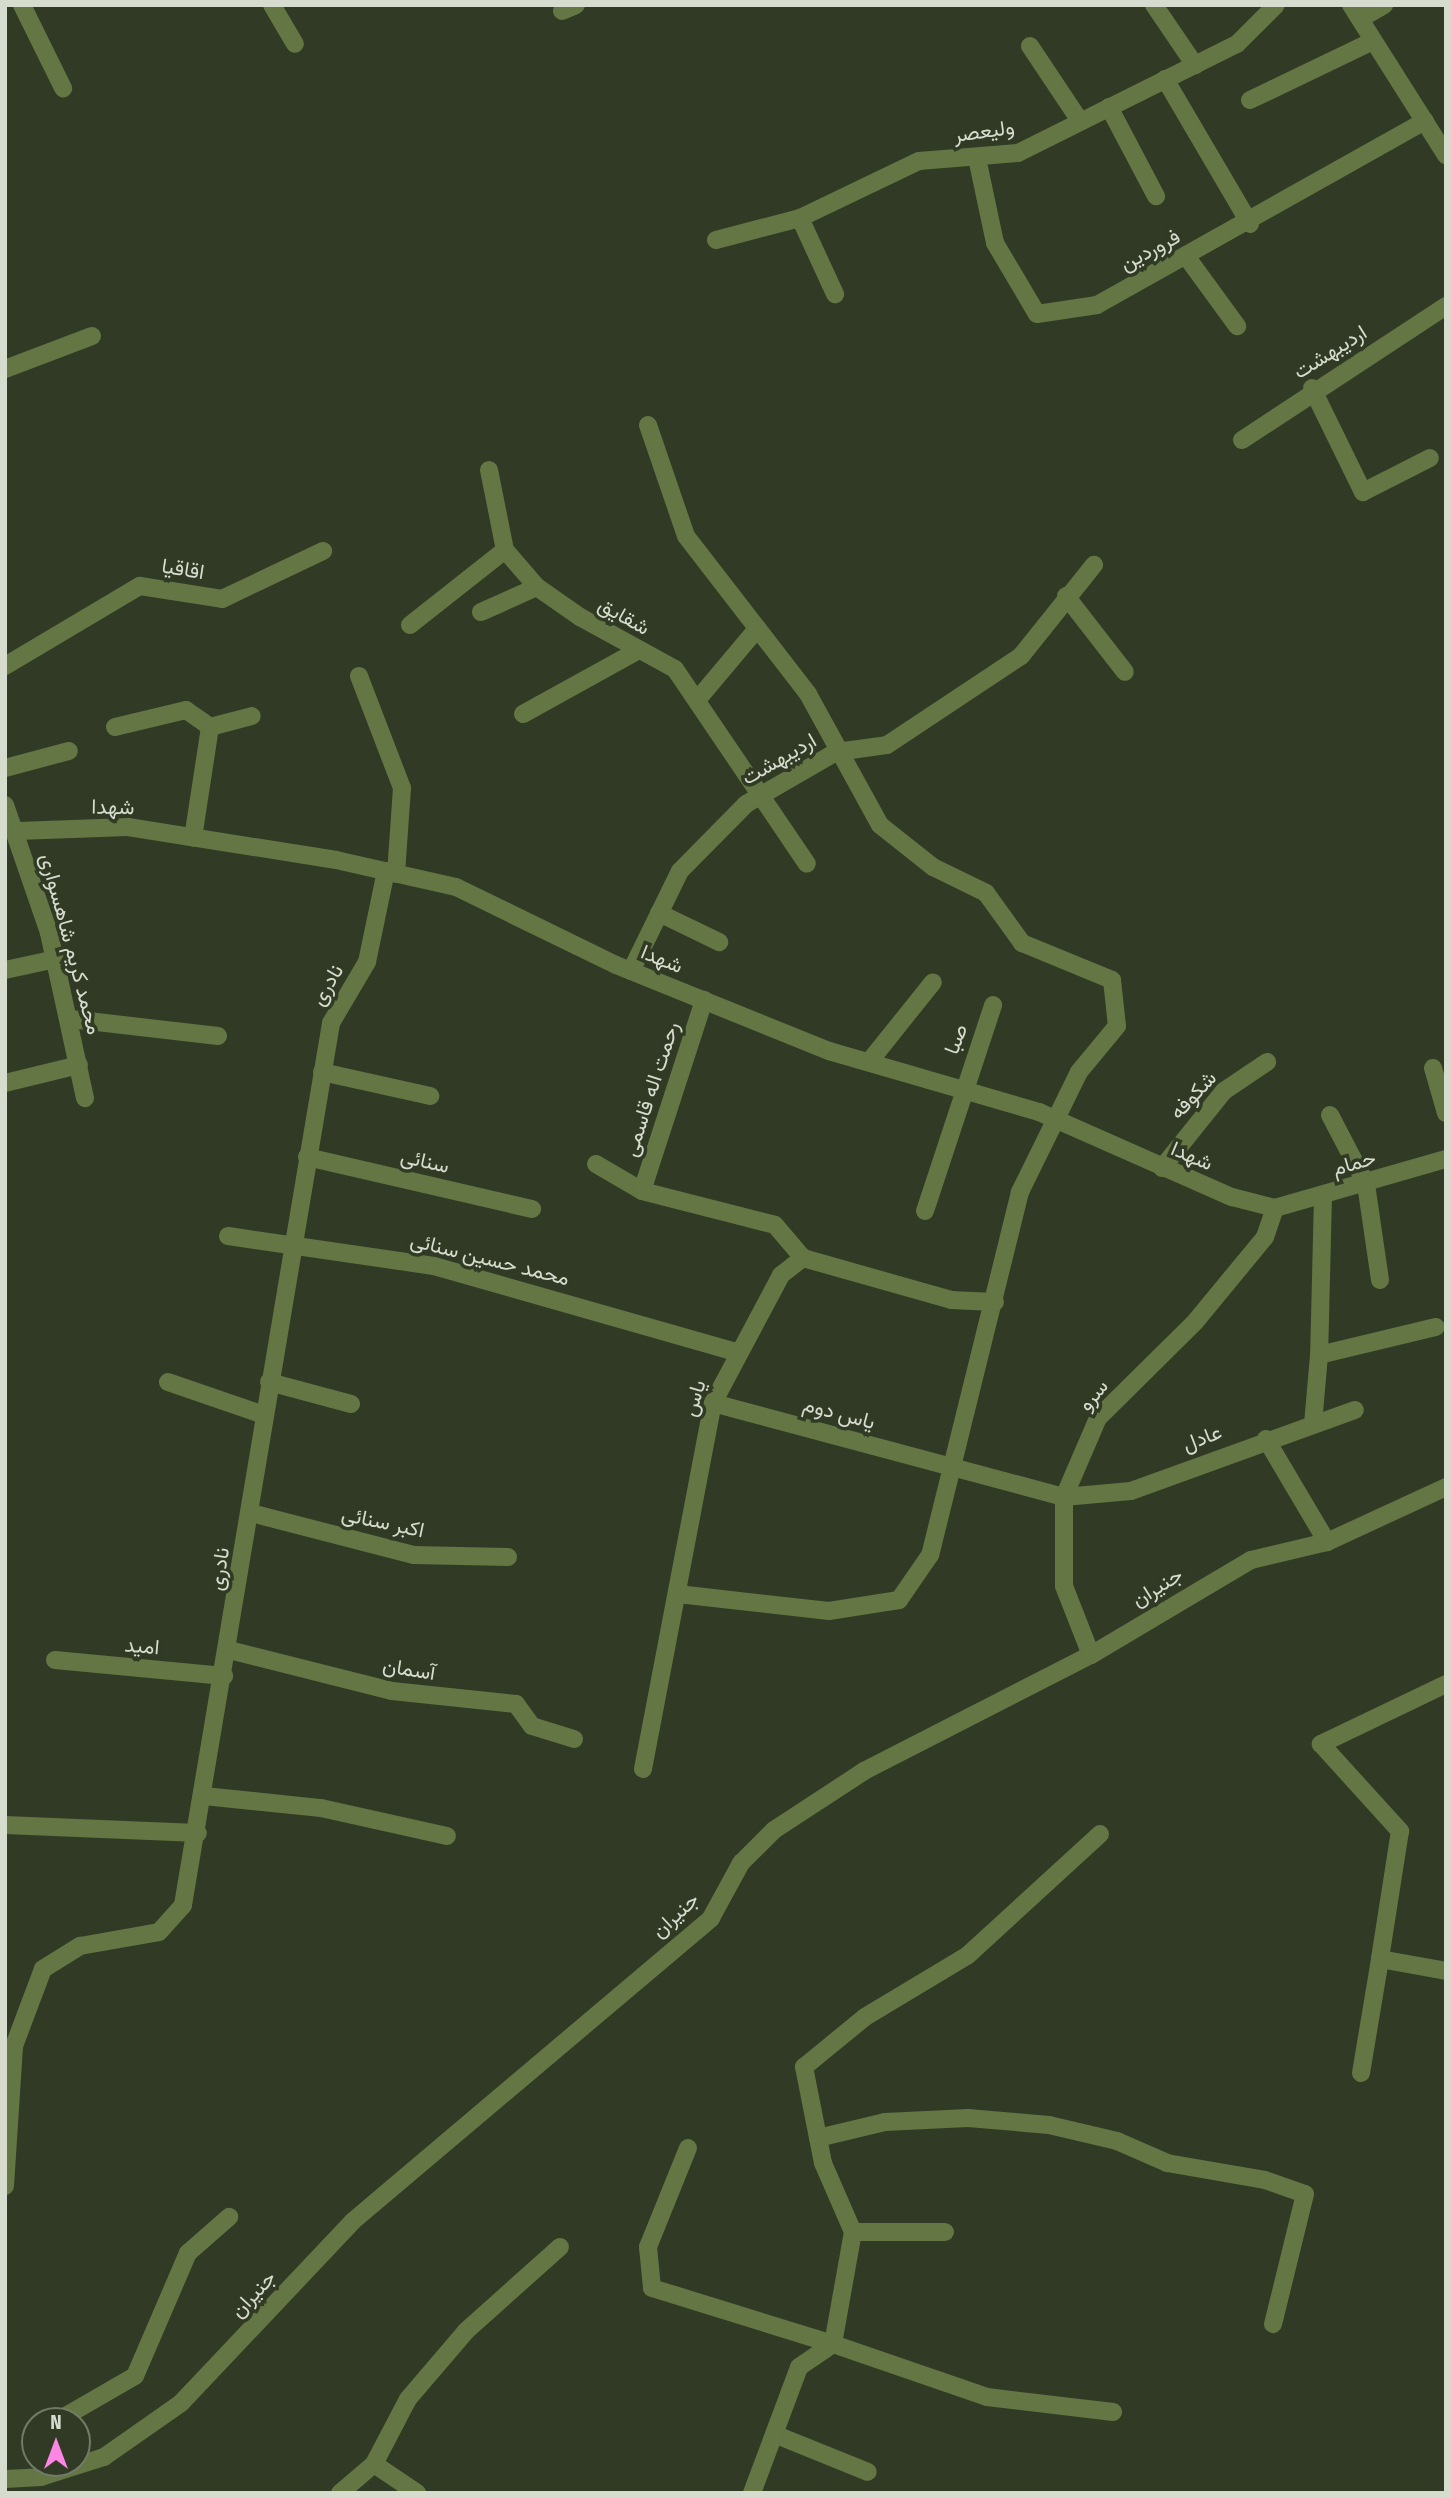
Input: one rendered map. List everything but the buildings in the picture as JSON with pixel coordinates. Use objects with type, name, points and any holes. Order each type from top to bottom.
[{"type":"street","points":[[22,5],[63,88]]},
{"type":"street","points":[[272,5],[295,44]]},
{"type":"street","points":[[1154,5],[1195,65]]},
{"type":"street","name":"ولیعصر","points":[[716,240],[800,218],[919,160],[1018,153],[1237,44],[1276,5]]},
{"type":"street","points":[[1384,5],[1356,12],[1446,155]]},
{"type":"street","points":[[1250,100],[1373,41]]},
{"type":"street","points":[[1030,46],[1080,121]]},
{"type":"street","points":[[1166,79],[1250,224]]},
{"type":"street","points":[[1109,107],[1156,196]]},
{"type":"street","name":"فروردین","points":[[977,158],[995,243],[1037,314],[1097,305],[1250,224],[1425,121]]},
{"type":"street","points":[[800,218],[835,294]]},
{"type":"street","points":[[1186,257],[1237,326]]},
{"type":"street","name":"اردیبهشت","points":[[1241,440],[1312,388],[1446,306]]},
{"type":"street","points":[[5,369],[92,336]]},
{"type":"street","points":[[1312,388],[1363,492],[1430,458]]},
{"type":"street","points":[[648,425],[686,536],[808,694],[836,752],[880,825],[933,867],[986,893],[1022,943],[1112,980],[1117,1026],[1079,1072],[1020,1192],[995,1302],[930,1555],[899,1600],[829,1611],[678,1594]]},
{"type":"street","name":"شقایق","points":[[489,470],[505,550],[537,587],[675,669],[698,699],[758,794],[807,863]]},
{"type":"street","points":[[410,625],[505,550]]},
{"type":"street","name":"اقاقیا","points":[[5,666],[140,586],[222,599],[323,551]]},
{"type":"street","name":"اردیبهشت","points":[[631,971],[680,871],[758,794],[836,752],[887,745],[1021,656],[1066,596],[1094,565]]},
{"type":"street","points":[[481,612],[537,587]]},
{"type":"street","points":[[1066,596],[1125,672]]},
{"type":"street","points":[[698,699],[757,629]]},
{"type":"street","points":[[523,714],[639,650]]},
{"type":"street","name":"نادری","points":[[5,2186],[14,2046],[43,1969],[80,1946],[159,1932],[183,1905],[229,1650],[269,1382],[331,1023],[367,962],[391,872],[401,788],[359,676]]},
{"type":"street","points":[[115,727],[186,710],[210,727],[252,716]]},
{"type":"street","points":[[193,838],[210,727]]},
{"type":"street","points":[[5,768],[69,751]]},
{"type":"street","name":"محمد کریم شاهسواری","points":[[5,805],[17,831],[55,959],[71,1019],[85,1098]]},
{"type":"street","name":"شهدا","points":[[17,831],[128,828],[391,872],[456,887],[631,971],[704,1000],[869,1062],[1056,1120],[1162,1168],[1275,1208]]},
{"type":"street","points":[[659,913],[719,942]]},
{"type":"street","points":[[5,970],[55,959]]},
{"type":"street","points":[[869,1062],[933,982]]},
{"type":"street","name":"رحمت اله قاسمی","points":[[642,1191],[704,1000]]},
{"type":"street","name":"صبا","points":[[925,1211],[961,1089],[993,1005]]},
{"type":"street","points":[[71,1019],[218,1036]]},
{"type":"street","name":"شکوفه","points":[[1162,1168],[1224,1091],[1267,1062]]},
{"type":"street","points":[[5,1083],[79,1065]]},
{"type":"street","points":[[1433,1068],[1446,1113]]},
{"type":"street","points":[[322,1072],[430,1096]]},
{"type":"street","points":[[1330,1115],[1366,1184],[1380,1280]]},
{"type":"street","name":"سنائی","points":[[307,1157],[532,1209]]},
{"type":"street","name":"حمام","points":[[1275,1208],[1446,1159]]},
{"type":"street","points":[[596,1164],[642,1191],[775,1225],[803,1258],[951,1300],[995,1302]]},
{"type":"street","points":[[1313,1424],[1319,1355],[1323,1196]]},
{"type":"street","name":"سرو","points":[[1091,1655],[1064,1586],[1064,1497],[1098,1419],[1195,1322],[1265,1237],[1275,1208]]},
{"type":"street","name":"محمد حسین سنائی","points":[[228,1236],[434,1266],[735,1352]]},
{"type":"street","name":"یاس","points":[[643,1769],[713,1403],[735,1352],[781,1275],[803,1258]]},
{"type":"street","points":[[1319,1355],[1436,1327]]},
{"type":"street","points":[[168,1382],[264,1415]]},
{"type":"street","points":[[269,1382],[351,1404]]},
{"type":"street","name":"یاس دوم","points":[[713,1403],[1064,1497]]},
{"type":"street","name":"عادل","points":[[1064,1497],[1131,1491],[1266,1439],[1355,1410]]},
{"type":"street","points":[[1266,1439],[1327,1542]]},
{"type":"street","name":"جنیران","points":[[5,2479],[39,2478],[104,2457],[181,2403],[353,2221],[711,1918],[741,1863],[774,1830],[864,1771],[1091,1655],[1251,1560],[1327,1542],[1446,1487]]},
{"type":"street","name":"اکبر سنائی","points":[[251,1513],[413,1555],[508,1557]]},
{"type":"street","name":"آسمان","points":[[229,1650],[392,1691],[516,1704],[532,1726],[575,1738]]},
{"type":"street","name":"امید","points":[[55,1660],[224,1676]]},
{"type":"street","points":[[1360,2073],[1400,1830],[1321,1744],[1446,1684]]},
{"type":"street","points":[[204,1796],[321,1808],[447,1836]]},
{"type":"street","points":[[5,1825],[198,1833]]},
{"type":"street","points":[[752,2493],[799,2367],[833,2344],[853,2232],[818,2138],[804,2067],[865,2017],[968,1955],[1100,1834]]},
{"type":"street","points":[[1380,1959],[1446,1971]]},
{"type":"street","points":[[818,2138],[885,2122],[968,2118],[1049,2125],[1117,2141],[1167,2163],[1265,2180],[1305,2194],[1273,2324]]},
{"type":"street","points":[[688,2148],[648,2247],[652,2288],[833,2344],[987,2397],[1113,2412]]},
{"type":"street","points":[[81,2407],[135,2376],[188,2253],[229,2217]]},
{"type":"street","points":[[853,2232],[946,2232]]},
{"type":"street","points":[[340,2493],[374,2464],[408,2399],[466,2331],[560,2247]]},
{"type":"street","points":[[774,2434],[868,2472]]},
{"type":"street","points":[[374,2464],[417,2493]]}]
